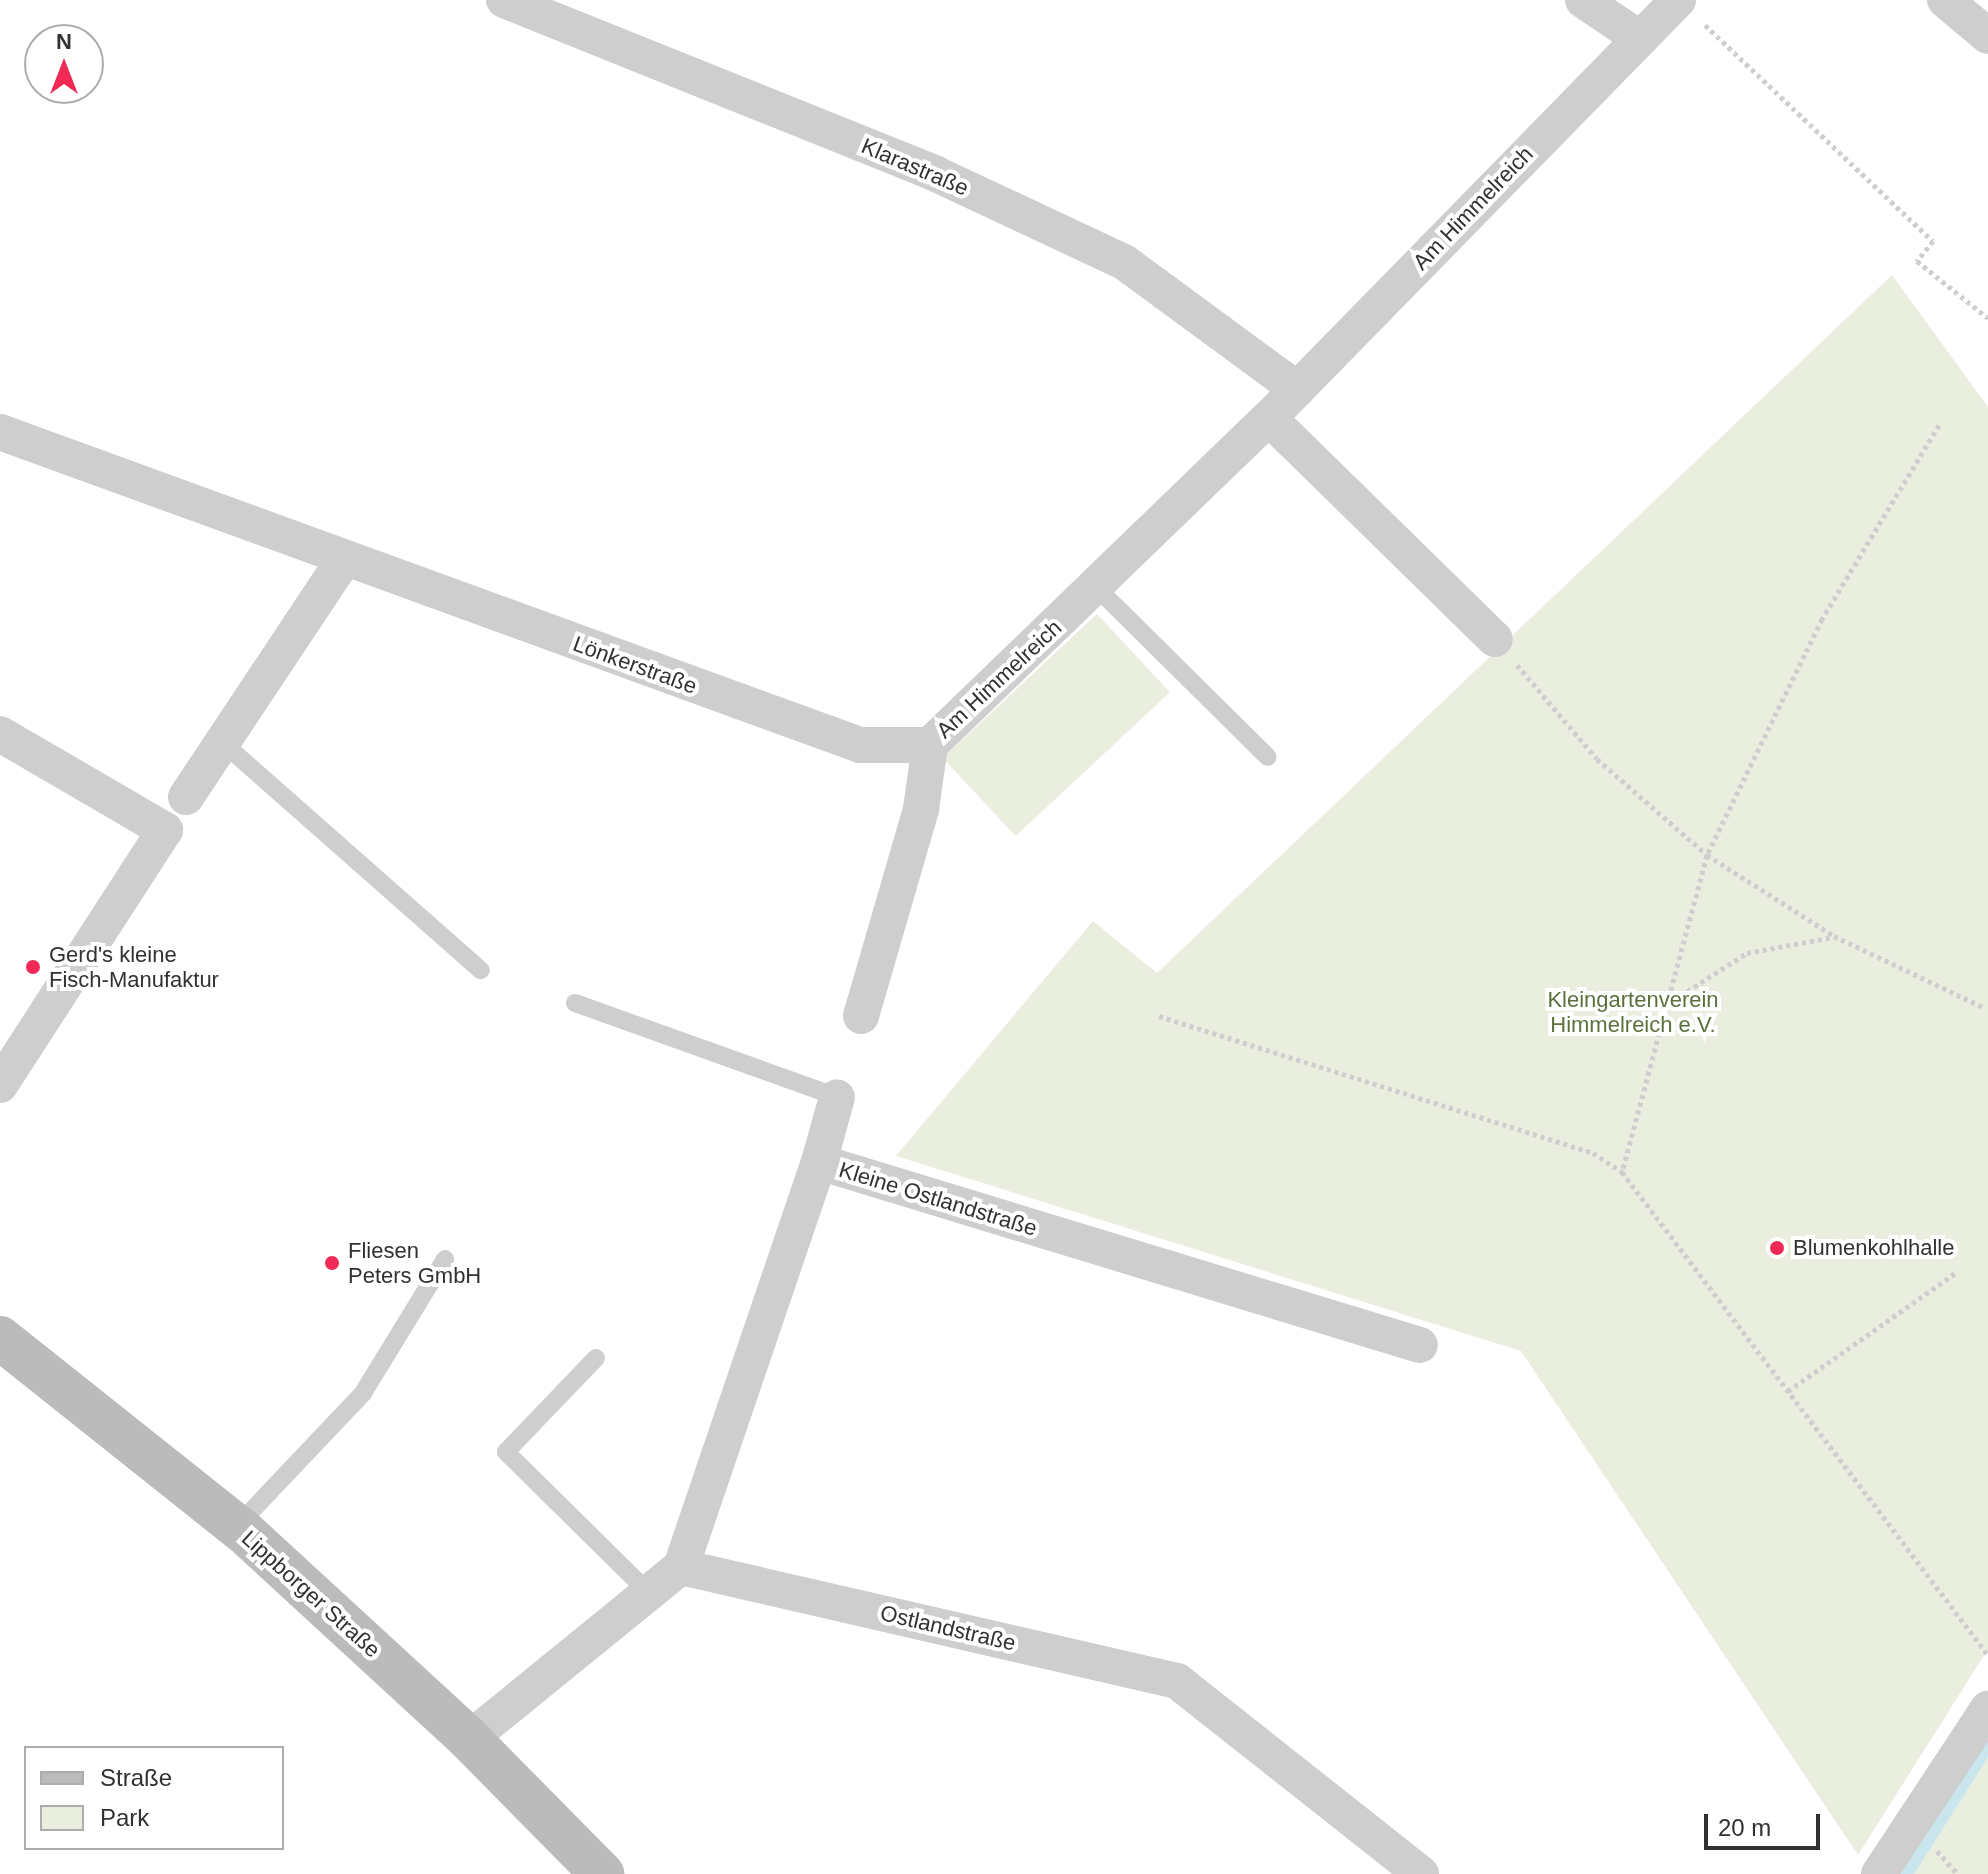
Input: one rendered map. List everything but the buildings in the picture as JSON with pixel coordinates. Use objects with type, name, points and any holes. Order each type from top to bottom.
[{"type":"main road","name":"Lippborger Straße","points":[[0,1338],[237,1526],[469,1739],[586,1867]]},
{"type":"street","name":"Klarastraße","points":[[504,0],[936,174],[1124,262],[1297,389]]},
{"type":"street","points":[[1583,0],[1639,38]]},
{"type":"street","points":[[1945,0],[1988,36]]},
{"type":"street","name":"Am Himmelreich","points":[[861,1016],[921,809],[930,745],[1097,588],[1269,418],[1639,38],[1690,11]]},
{"type":"street","points":[[1269,418],[1495,639]]},
{"type":"street","name":"Lönkerstraße","points":[[0,432],[343,561],[860,745],[930,745]]},
{"type":"street","points":[[186,797],[343,561]]},
{"type":"street","points":[[0,734],[165,830],[0,1085]]},
{"type":"street","points":[[819,1162],[837,1097]]},
{"type":"street","name":"Kleine Ostlandstraße","points":[[681,1567],[819,1162],[1420,1345]]},
{"type":"street","points":[[469,1739],[681,1567]]},
{"type":"street","name":"Ostlandstraße","points":[[681,1567],[1177,1681],[1421,1874]]},
{"type":"street","points":[[1879,1874],[1988,1709]]},
{"type":"lane","points":[[1097,588],[1268,757]]},
{"type":"lane","points":[[222,742],[481,970]]},
{"type":"lane","points":[[575,1003],[837,1097]]},
{"type":"lane","points":[[237,1526],[363,1393],[445,1259]]},
{"type":"lane","points":[[596,1358],[506,1452],[649,1593]]},
{"type":"path","points":[[1690,11],[1933,241],[1917,261],[1988,318]]},
{"type":"path","points":[[1622,1172],[1707,855],[1822,619],[1939,425]]},
{"type":"path","points":[[1495,639],[1597,759],[1707,855],[1834,936],[1983,1007]]},
{"type":"path","points":[[1667,1004],[1747,953],[1834,936]]},
{"type":"path","points":[[1159,1016],[1593,1153],[1622,1172],[1988,1655]]},
{"type":"path","points":[[1788,1391],[1958,1271]]},
{"type":"path","points":[[1933,1848],[1958,1874]]},
{"type":"green space","name":"Kleingartenverein Himmelreich e.V.","points":[[1892,275],[1988,407],[1988,1649],[1858,1855],[1521,1351],[896,1156],[1093,921],[1157,973]]},
{"type":"green space","points":[[1097,614],[1170,692],[1016,836],[943,758]]},
{"type":"green space","points":[[1988,1739],[1988,1874],[1899,1874]]},
{"type":"waterway","points":[[1907,1874],[1988,1746]]},
{"type":"place","name":"Gerd's kleine Fisch-Manufaktur","points":[[33,967]]},
{"type":"place","name":"Blumenkohlhalle","points":[[1777,1248]]},
{"type":"place","name":"Fliesen Peters GmbH","points":[[332,1263]]}]
